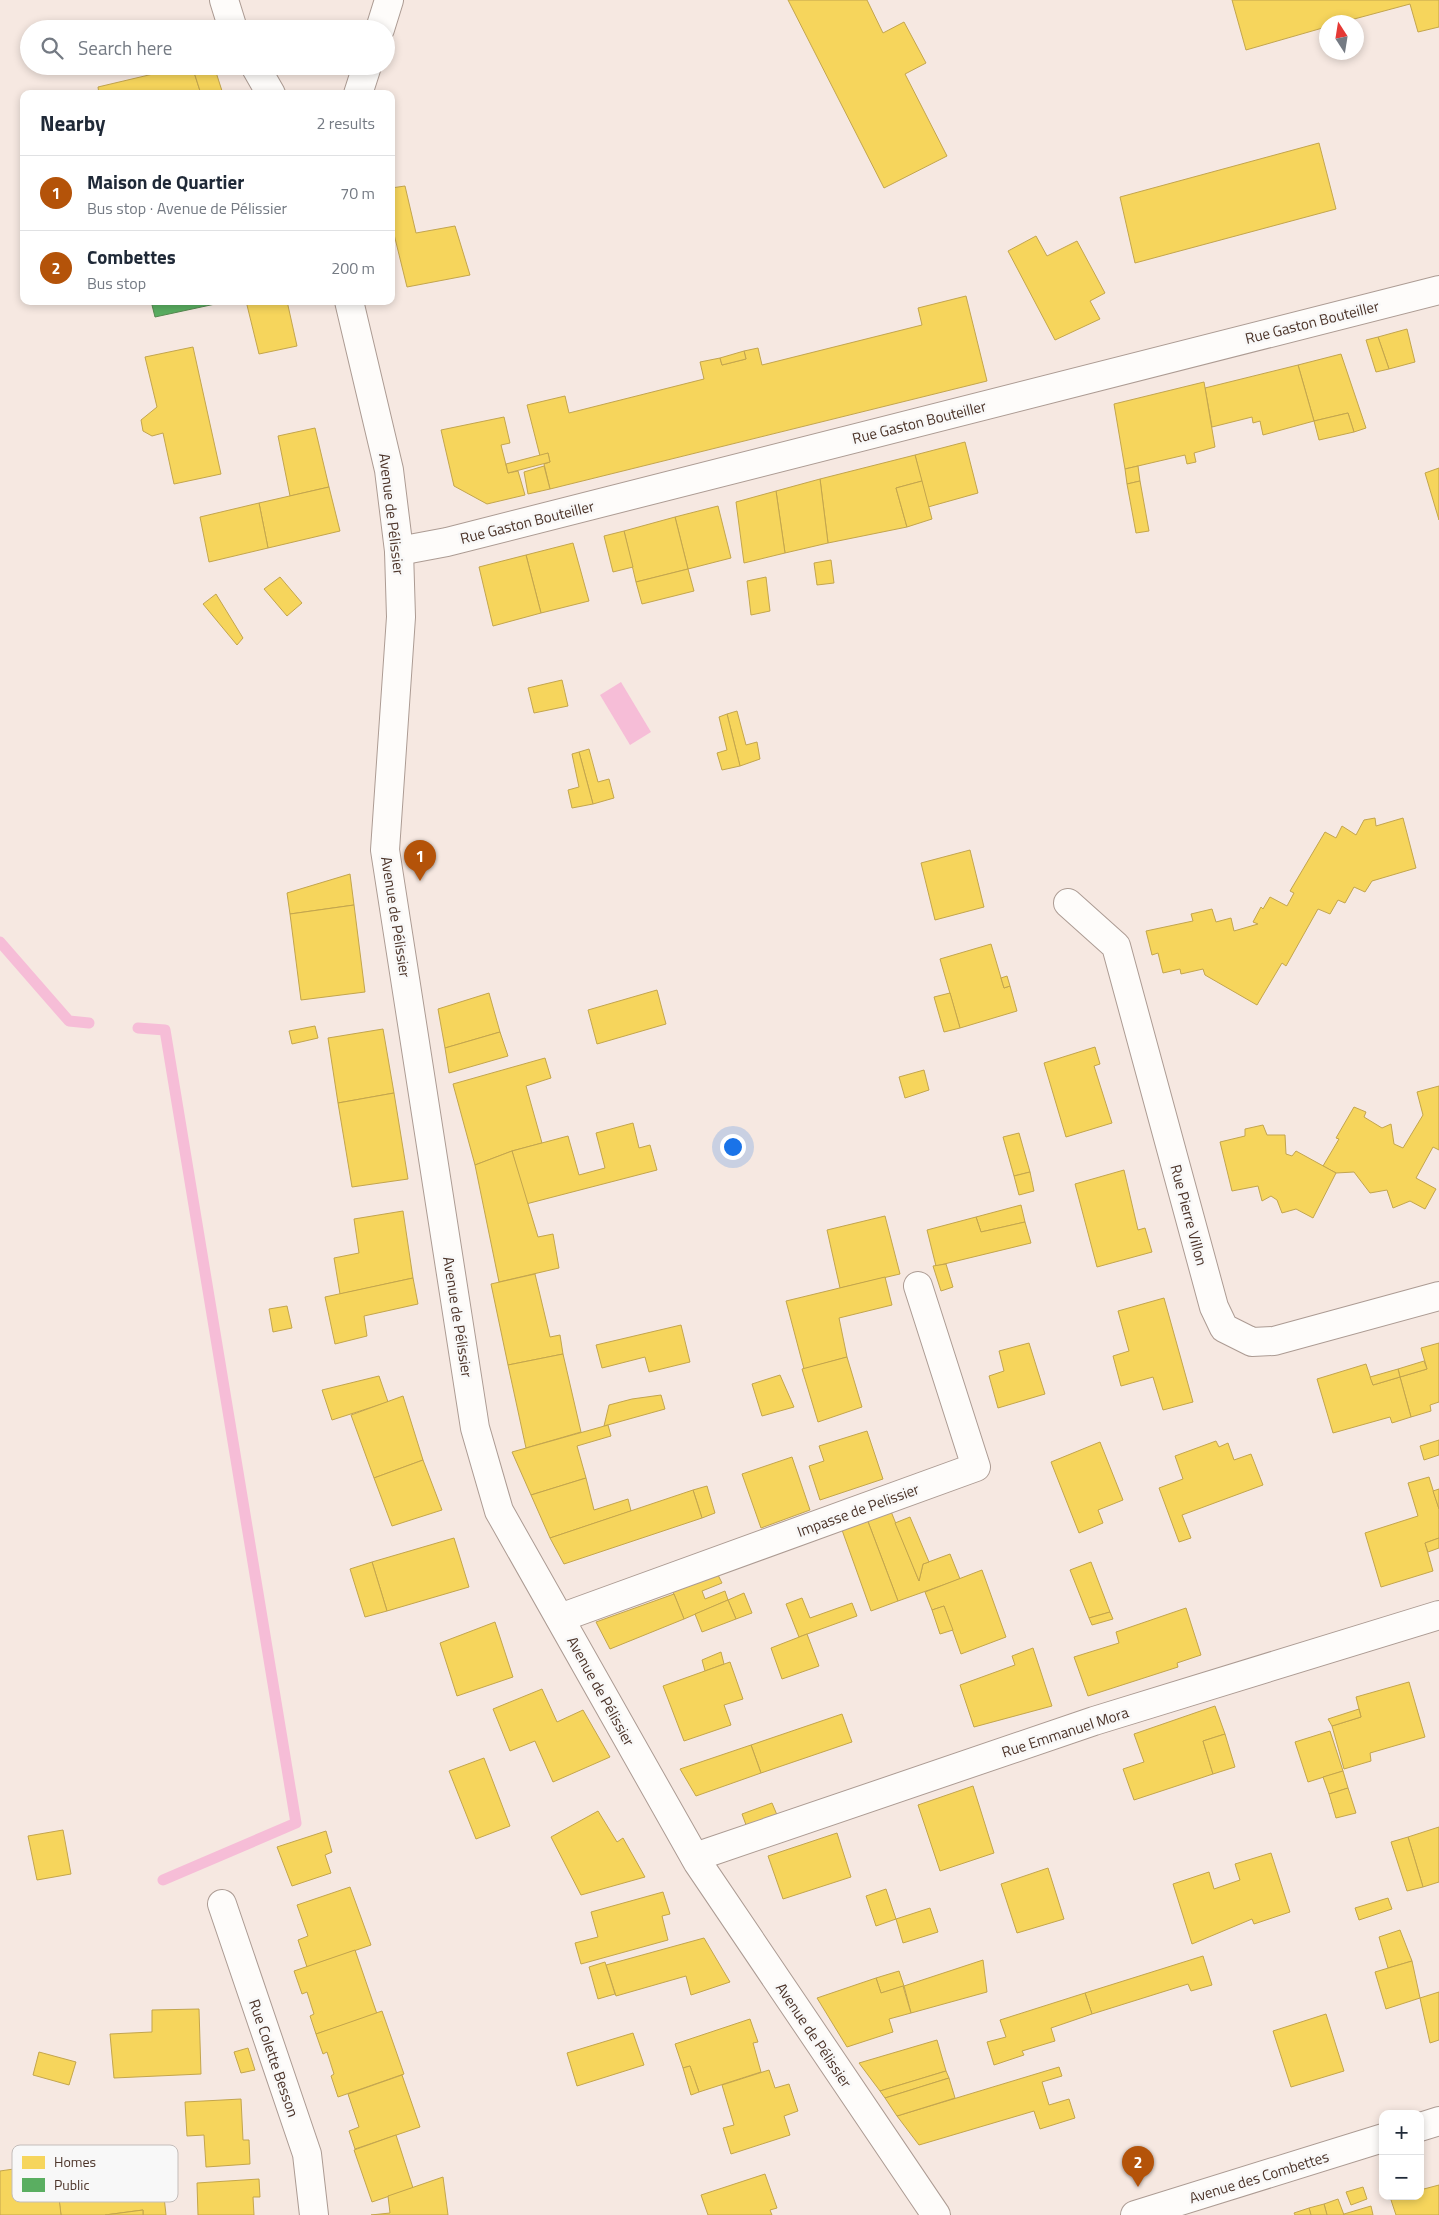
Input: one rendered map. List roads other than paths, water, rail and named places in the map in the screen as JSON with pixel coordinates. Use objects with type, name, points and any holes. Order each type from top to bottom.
[{"type":"street","points":[[224,0],[230,20]]},
{"type":"street","points":[[383,20],[389,0]]},
{"type":"street","points":[[260,75],[269,90]]},
{"type":"street","points":[[359,90],[364,75]]},
{"type":"street","name":"Rue Gaston Bouteiller","points":[[399,551],[457,539],[1439,290]]},
{"type":"street","name":"Avenue de Pélissier","points":[[350,305],[389,470],[399,551],[401,617],[385,850],[475,1428],[500,1510],[695,1857],[936,2215]]},
{"type":"street","name":"Rue Pierre Villon","points":[[1068,903],[1116,946],[1214,1307],[1224,1328],[1252,1342],[1274,1341],[1439,1296]]},
{"type":"street","name":"Impasse de Pelissier","points":[[560,1618],[976,1467],[918,1286]]},
{"type":"street","name":"Rue Emmanuel Mora","points":[[695,1857],[1094,1721],[1439,1615]]},
{"type":"street","name":"Rue Colette Besson","points":[[222,1904],[307,2154],[314,2215]]},
{"type":"street","points":[[1424,2126],[1439,2121]]},
{"type":"street","name":"Avenue des Combettes","points":[[1135,2215],[1379,2139]]},
{"type":"waterway","points":[[0,942],[69,1021],[89,1023]]},
{"type":"waterway","points":[[138,1028],[165,1030],[296,1823],[163,1880]]},
{"type":"place","name":"Maison de Quartier","points":[[420,881]]},
{"type":"place","name":"Combettes","points":[[1138,2187]]}]
